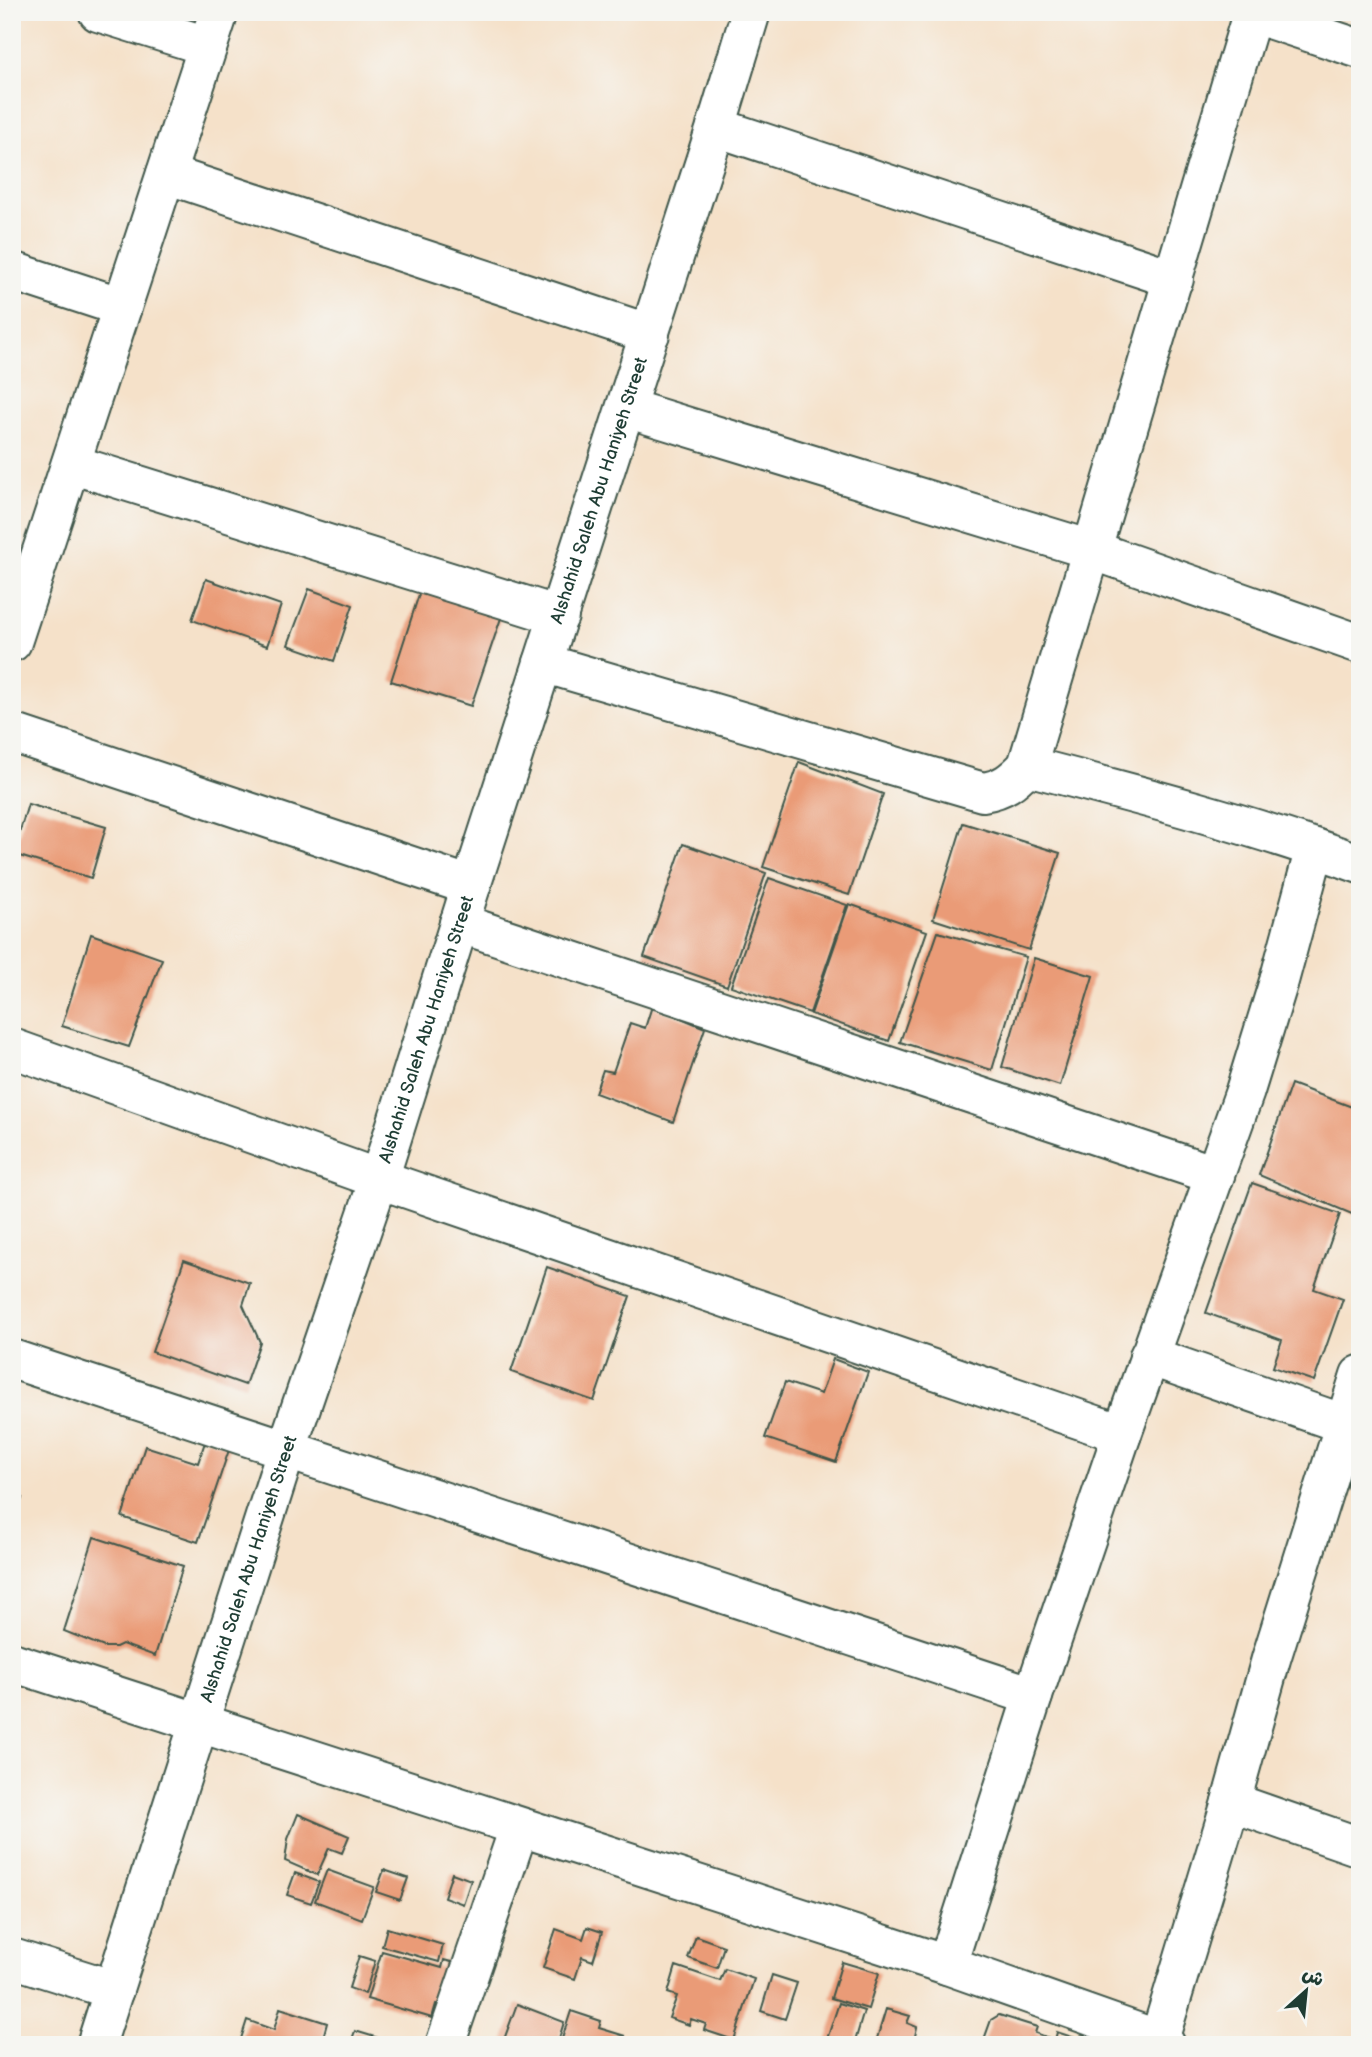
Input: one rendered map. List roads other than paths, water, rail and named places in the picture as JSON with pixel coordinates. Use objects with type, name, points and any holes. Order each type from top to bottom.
[{"type":"street","points":[[12,642],[22,581],[71,464],[213,29],[98,12]]},
{"type":"street","points":[[543,663],[983,792],[1012,782],[1027,766],[1174,279],[1250,13],[1360,49]]},
{"type":"street","name":"Alshahid Saleh Abu Haniyeh Street","points":[[96,2045],[286,1451],[379,1179],[650,334],[716,127],[744,14]]},
{"type":"street","points":[[716,127],[1174,279]]},
{"type":"street","points":[[166,174],[650,334]]},
{"type":"street","points":[[12,271],[122,307]]},
{"type":"street","points":[[626,408],[1092,550],[1360,644]]},
{"type":"street","points":[[71,464],[559,616]]},
{"type":"street","points":[[12,733],[471,886]]},
{"type":"street","points":[[1027,766],[1174,804],[1360,864]]},
{"type":"street","points":[[947,1965],[1033,1696],[1122,1434],[1245,1091],[1276,993],[1315,848]]},
{"type":"street","points":[[459,923],[1215,1175]]},
{"type":"street","points":[[12,1048],[379,1179],[1122,1434]]},
{"type":"street","points":[[1149,1356],[1352,1423]]},
{"type":"street","points":[[12,1359],[1033,1696]]},
{"type":"street","points":[[12,1662],[947,1965],[1160,2043],[1271,1659],[1352,1423],[1360,1375]]},
{"type":"street","points":[[1231,1802],[1360,1847]]},
{"type":"street","points":[[445,2045],[519,1828]]},
{"type":"street","points":[[12,1958],[114,1990]]}]
